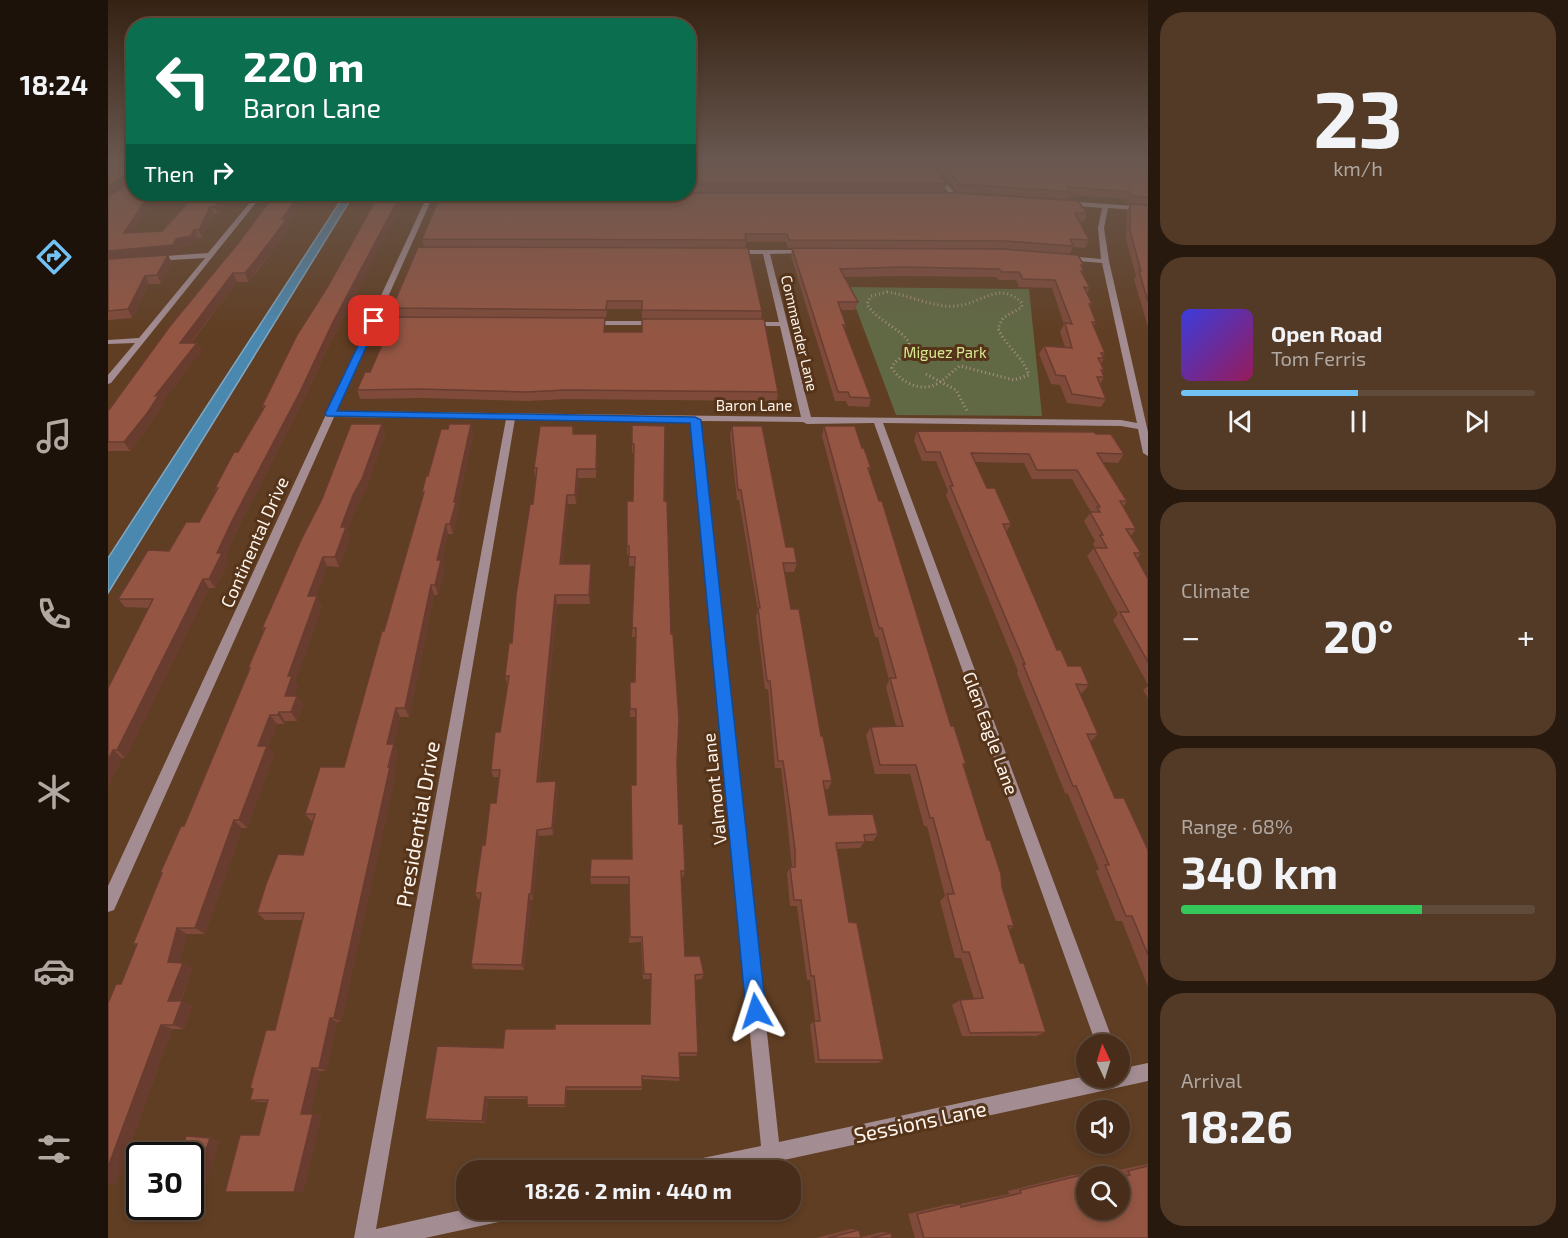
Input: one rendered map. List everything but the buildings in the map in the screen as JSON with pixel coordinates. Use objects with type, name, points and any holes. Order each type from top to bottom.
[{"type":"street","points":[[108,381],[240,219]]},
{"type":"street","name":"Continental Drive","points":[[108,904],[330,414],[380,321],[425,219]]},
{"type":"street","points":[[1103,219],[1101,228],[1105,261],[1148,453]]},
{"type":"street","points":[[719,252],[813,252]]},
{"type":"street","name":"Commander Lane","points":[[766,252],[807,421]]},
{"type":"street","points":[[142,260],[210,255]]},
{"type":"street","points":[[1058,258],[1105,261]]},
{"type":"street","points":[[585,322],[667,323]]},
{"type":"street","points":[[737,323],[784,324]]},
{"type":"street","points":[[108,342],[141,340]]},
{"type":"street","name":"Baron Lane","points":[[330,414],[695,420],[1120,423],[1141,427]]},
{"type":"street","name":"Presidential Drive","points":[[364,1238],[511,417]]},
{"type":"street","name":"Valmont Lane","points":[[695,420],[771,1153]]},
{"type":"street","name":"Glen Eagle Lane","points":[[878,421],[1101,1034]]},
{"type":"street","name":"Sessions Lane","points":[[1130,1075],[1148,1071]]},
{"type":"street","name":"Sessions Lane","points":[[739,1160],[1076,1087]]},
{"type":"street","points":[[378,1238],[461,1220]]},
{"type":"path","points":[[879,293],[897,293],[952,306],[966,304],[988,294],[1000,293],[1012,295],[1020,300],[1022,307],[1003,318],[998,328],[1002,340],[1029,372],[1026,378],[1006,379],[965,366],[955,369],[940,381],[930,386],[914,385],[894,374],[892,368],[894,363],[909,351],[909,342],[893,326],[870,311],[867,299],[879,293]]},
{"type":"path","points":[[926,374],[959,393],[973,422]]},
{"type":"green space","name":"Miguez Park","points":[[848,287],[1029,289],[1042,416],[896,415]]},
{"type":"water","points":[[329,219],[339,219],[108,593],[108,558]]},
{"type":"route","points":[[374,321],[330,414],[695,420],[756,1011]]}]
